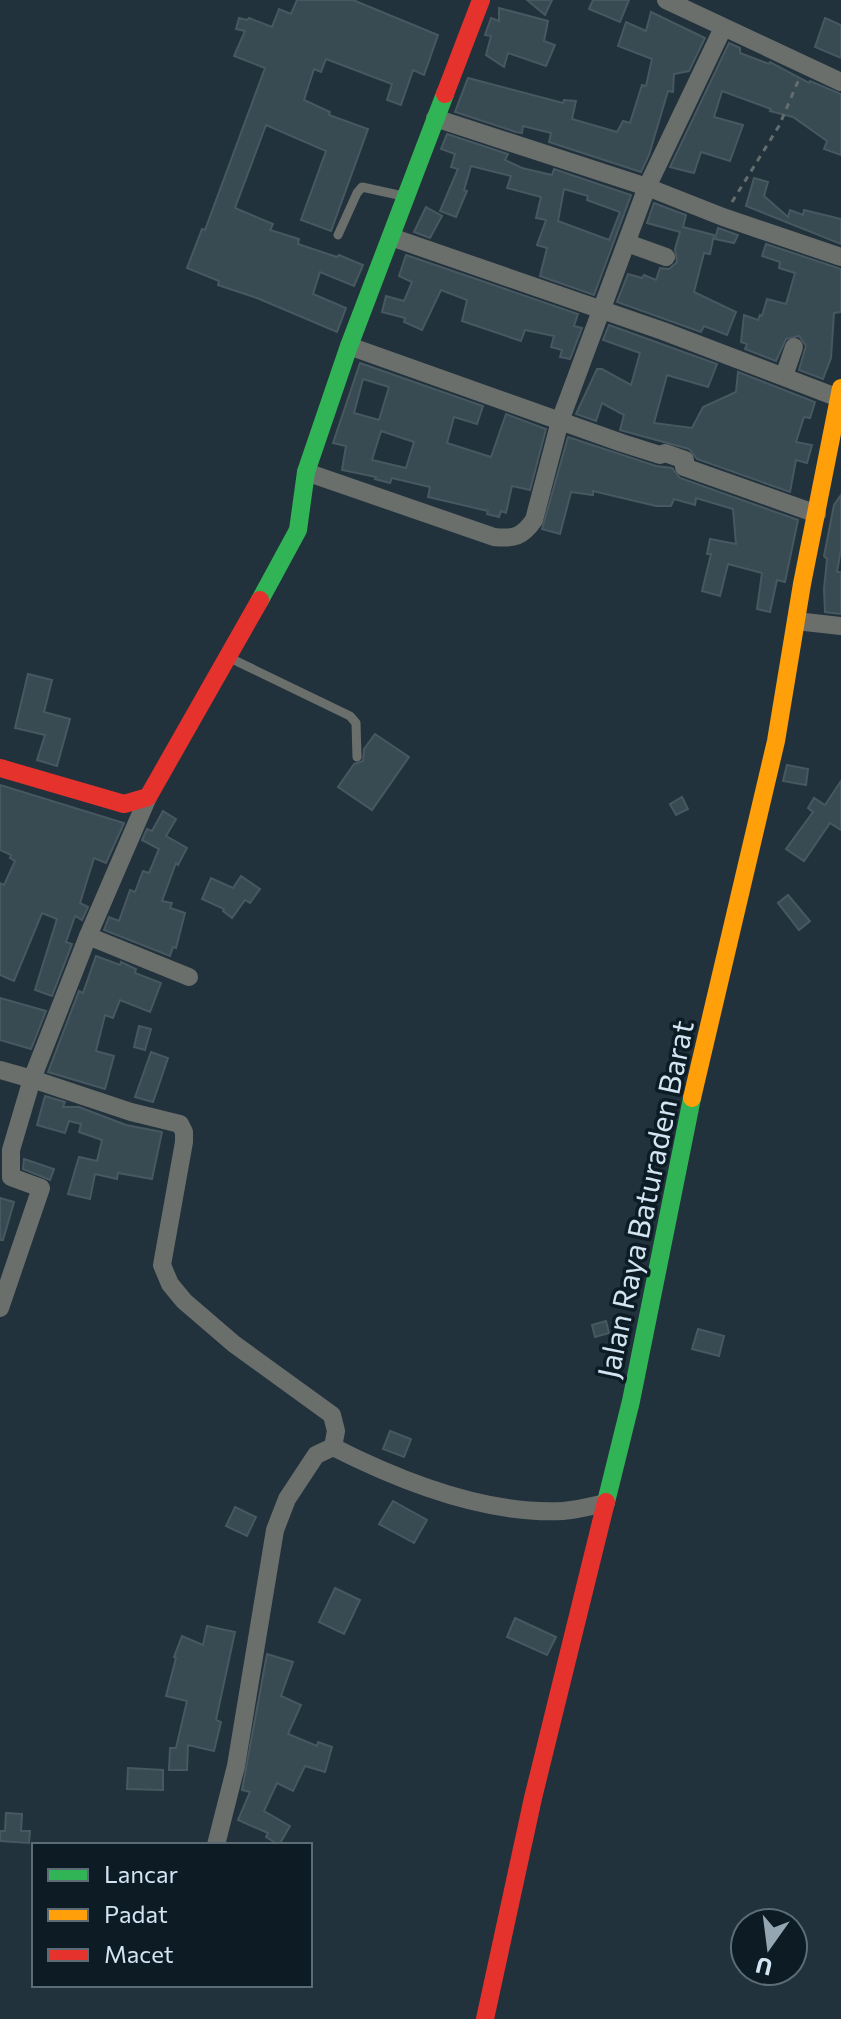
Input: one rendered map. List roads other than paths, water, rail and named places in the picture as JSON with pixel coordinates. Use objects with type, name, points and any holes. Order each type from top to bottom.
[{"type":"street","points":[[0,1308],[41,1188],[11,1177],[11,1150],[32,1079],[88,936],[148,797],[229,658],[298,530],[306,472],[349,346],[481,0]]},
{"type":"street","points":[[666,0],[841,82]]},
{"type":"street","points":[[306,472],[494,537],[512,539],[524,534],[534,520],[560,421],[647,187],[723,28]]},
{"type":"street","points":[[435,118],[647,187],[723,217],[841,257]]},
{"type":"street","points":[[391,237],[840,393]]},
{"type":"street","points":[[627,243],[666,257]]},
{"type":"street","points":[[349,346],[660,455],[665,453],[685,460],[684,467],[817,514]]},
{"type":"street","points":[[784,376],[794,347]]},
{"type":"street","name":"Jalan Raya Baturaden Barat","points":[[485,2019],[533,1798],[631,1401],[698,1070],[776,741],[840,393]]},
{"type":"street","points":[[796,621],[841,626]]},
{"type":"street","points":[[0,768],[124,804],[148,797]]},
{"type":"street","points":[[88,936],[189,977]]},
{"type":"street","points":[[0,1070],[131,1112],[180,1124],[184,1142],[162,1265],[170,1284],[184,1301],[234,1344],[332,1415],[336,1431],[333,1447]]},
{"type":"street","points":[[333,1447],[381,1471],[440,1491],[503,1507],[563,1511],[606,1503]]},
{"type":"street","points":[[217,1843],[236,1766],[275,1530],[287,1499],[316,1455],[333,1447]]},
{"type":"lane","points":[[338,235],[362,187],[405,197]]},
{"type":"lane","points":[[229,658],[350,716],[356,723],[357,757]]}]
